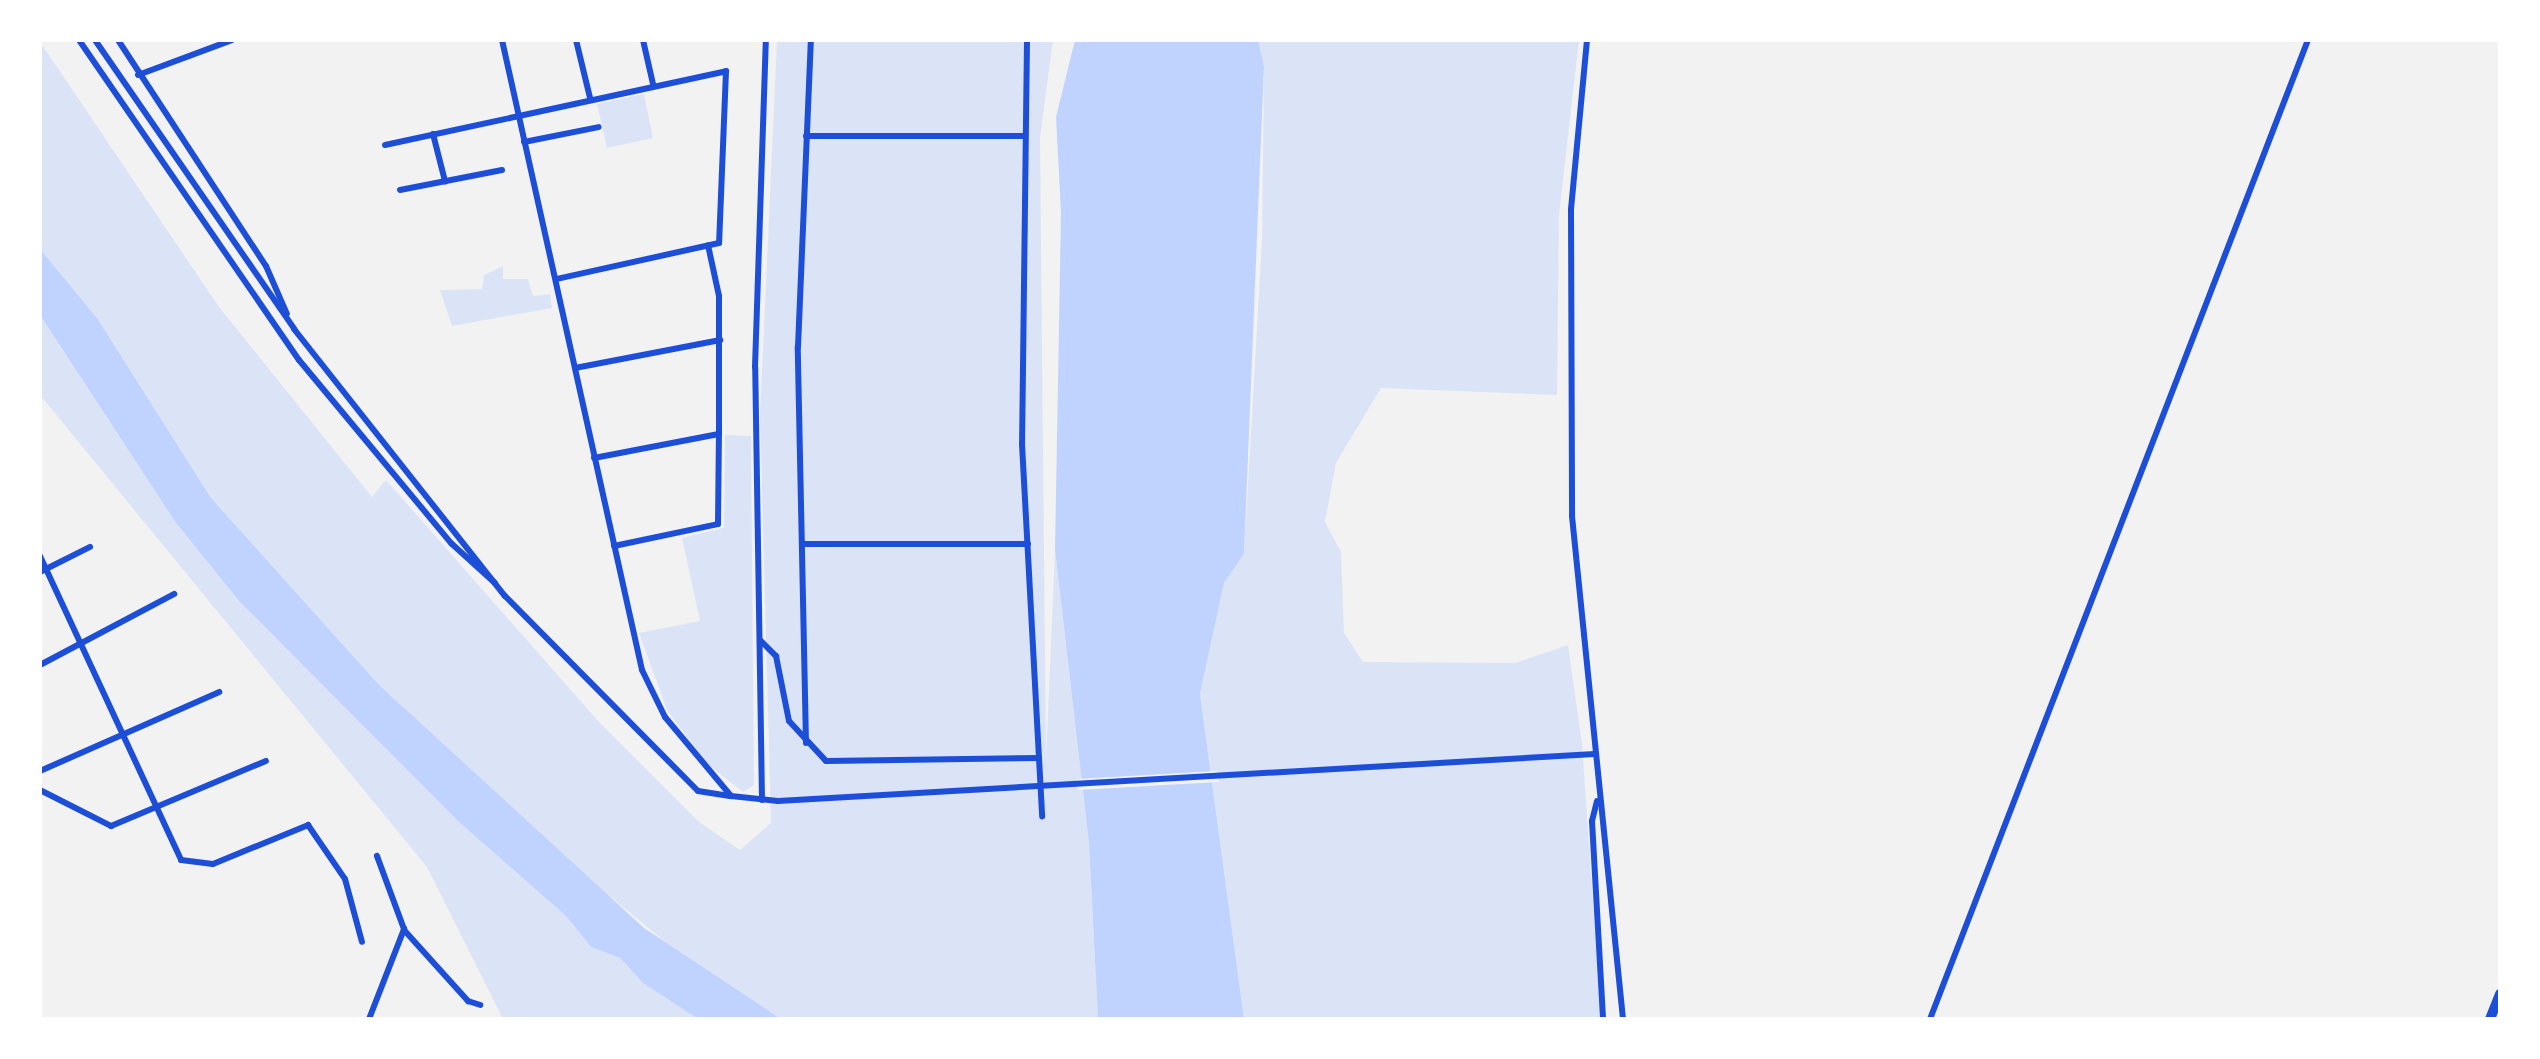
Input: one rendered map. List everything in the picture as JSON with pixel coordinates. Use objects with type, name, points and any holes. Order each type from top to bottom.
[{"type":"highway","points":[[2490,1019],[2500,994]]},
{"type":"street","points":[[79,40],[278,334],[452,544],[497,584],[698,792],[778,800],[1594,754]]},
{"type":"street","points":[[96,40],[294,328],[497,584]]},
{"type":"street","points":[[138,74],[232,40]]},
{"type":"street","points":[[502,40],[614,546],[655,700],[731,796]]},
{"type":"street","points":[[576,40],[590,98]]},
{"type":"street","points":[[643,40],[653,84]]},
{"type":"street","points":[[762,800],[754,367],[766,40]]},
{"type":"street","points":[[806,743],[798,348],[811,40]]},
{"type":"street","points":[[1028,40],[1023,136],[1028,544],[1042,816]]},
{"type":"street","points":[[1587,40],[1571,210],[1568,358],[1572,516],[1623,1019]]},
{"type":"street","points":[[1930,1019],[2308,40]]},
{"type":"street","points":[[105,56],[119,44],[266,266],[294,328]]},
{"type":"street","points":[[385,145],[653,84],[726,72],[719,243],[556,280]]},
{"type":"street","points":[[524,142],[599,127]]},
{"type":"street","points":[[433,134],[445,181]]},
{"type":"street","points":[[806,136],[1023,136]]},
{"type":"street","points":[[400,190],[502,170]]},
{"type":"street","points":[[614,546],[718,524],[720,340],[708,245]]},
{"type":"street","points":[[575,368],[720,340]]},
{"type":"street","points":[[594,458],[719,434]]},
{"type":"street","points":[[802,544],[1028,544]]},
{"type":"street","points":[[43,570],[90,547]]},
{"type":"street","points":[[40,556],[43,570],[181,860],[213,864],[308,825],[345,879],[362,942]]},
{"type":"street","points":[[40,665],[174,594]]},
{"type":"street","points":[[760,640],[776,656],[789,721],[806,743],[840,765],[1039,758]]},
{"type":"street","points":[[40,771],[219,692]]},
{"type":"street","points":[[40,790],[111,826],[266,761]]},
{"type":"street","points":[[1599,794],[1592,822],[1603,1019]]},
{"type":"street","points":[[377,856],[404,930],[468,1001],[480,1005]]},
{"type":"street","points":[[369,1019],[404,930]]},
{"type":"shaded area","points":[[777,40],[1053,40],[1040,138],[1046,759],[1055,550],[1089,843],[1098,1019],[781,1019],[692,964],[565,859],[379,685],[211,498],[97,318],[40,249],[40,42],[219,307],[372,497],[386,480],[599,722],[699,822],[740,850],[771,823],[760,416]]},
{"type":"shaded area","points":[[1258,40],[1579,40],[1559,215],[1557,395],[1381,388],[1336,463],[1325,522],[1341,552],[1344,633],[1363,662],[1515,663],[1568,645],[1582,744],[1601,1019],[1244,1019],[1200,694],[1224,583],[1244,554],[1262,241],[1264,66]]},
{"type":"shaded area","points":[[644,94],[653,138],[607,148],[597,104]]},
{"type":"shaded area","points":[[503,266],[503,279],[528,279],[533,296],[550,294],[552,308],[452,326],[440,290],[482,289],[484,275]]},
{"type":"shaded area","points":[[40,315],[176,523],[239,601],[459,822],[566,916],[591,947],[620,958],[643,983],[698,1019],[503,1019],[427,867],[40,395]]},
{"type":"shaded area","points":[[725,435],[751,436],[754,785],[743,792],[706,763],[667,710],[639,633],[700,621],[682,538],[724,528]]},
{"type":"water","points":[[1075,40],[1258,40],[1264,66],[1244,554],[1224,583],[1200,694],[1244,1019],[1098,1019],[1089,843],[1055,550],[1061,213],[1056,117]]},
{"type":"water","points":[[40,249],[97,318],[211,498],[379,685],[644,928],[781,1019],[698,1019],[643,983],[620,958],[591,947],[566,916],[459,822],[239,601],[176,523],[40,315]]},
{"type":"pier","points":[[1217,771],[1219,782],[1078,790],[1077,779]]}]
